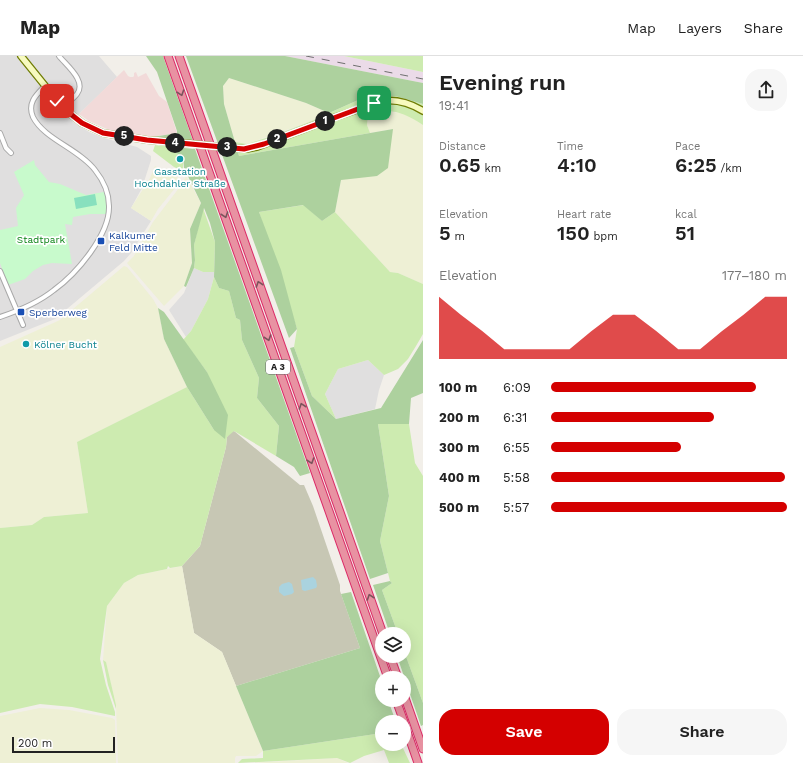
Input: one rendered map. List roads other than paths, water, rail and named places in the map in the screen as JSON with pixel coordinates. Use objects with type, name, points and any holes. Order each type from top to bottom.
[{"type":"highway","name":"A 3","points":[[168,56],[386,671]]},
{"type":"highway","name":"A 3","points":[[179,56],[381,627]]},
{"type":"highway","points":[[408,707],[423,749]]},
{"type":"highway","points":[[411,742],[418,763]]},
{"type":"main road","points":[[21,56],[63,108],[82,123],[103,133],[147,140],[232,148],[248,148],[260,146],[382,101],[390,100],[404,102],[423,111]]},
{"type":"street","points":[[59,56],[79,82],[80,88],[63,108]]},
{"type":"street","points":[[0,317],[17,311],[47,295],[64,282],[90,252],[101,234],[108,216],[109,206],[106,191],[101,179],[94,169],[78,154],[41,129],[33,117],[31,107],[32,101],[34,96],[45,86]]},
{"type":"street","points":[[0,133],[6,148],[11,153]]},
{"type":"street","points":[[0,271],[1,277],[22,325]]},
{"type":"water","points":[[313,577],[316,580],[316,588],[305,591],[302,590],[301,580]]},
{"type":"water","points":[[289,582],[292,584],[294,592],[284,596],[279,592],[279,587],[282,584]]},
{"type":"railway","points":[[306,56],[423,79]]},
{"type":"place","name":"Gasstation Hochdahler Straße","points":[[180,159]]},
{"type":"place","name":"Kalkumer Feld Mitte","points":[[101,241]]},
{"type":"place","name":"Sperberweg","points":[[21,312]]},
{"type":"place","name":"Kölner Bucht","points":[[26,344]]},
{"type":"park label","name":"Stadtpark","points":[[41,239]]}]
